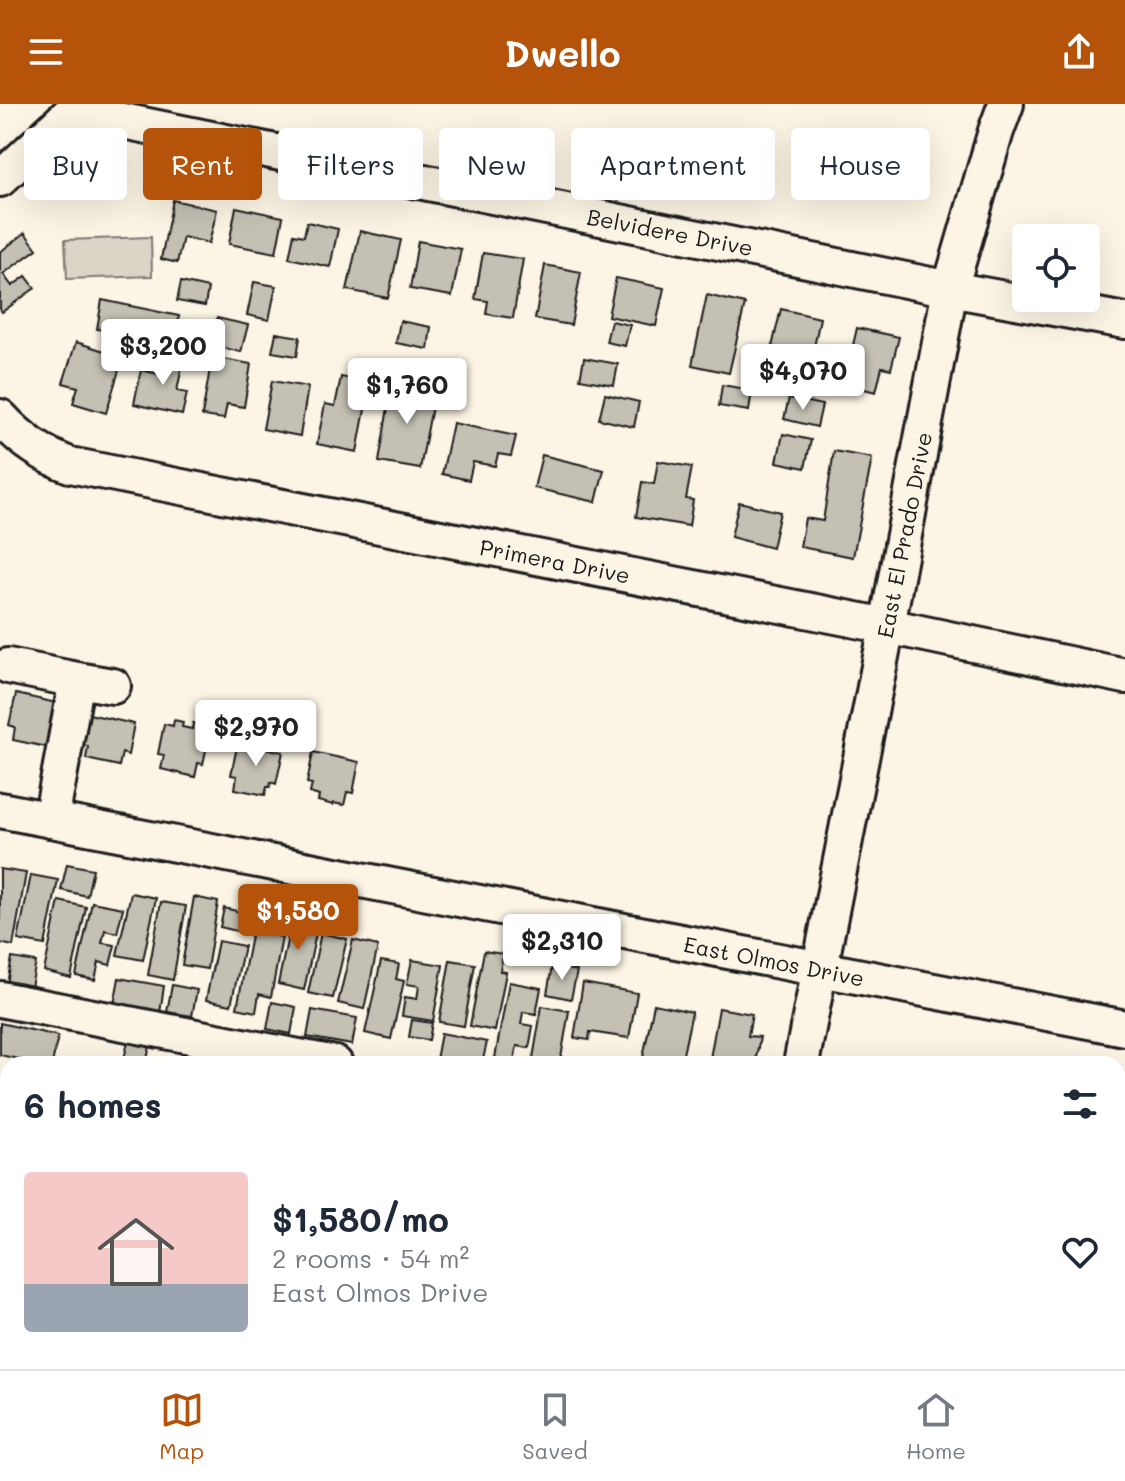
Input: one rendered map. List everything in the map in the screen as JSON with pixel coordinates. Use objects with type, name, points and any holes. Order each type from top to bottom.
[{"type":"street","name":"East El Prado Drive","points":[[803,1056],[950,289],[1006,104]]},
{"type":"street","name":"Belvidere Drive","points":[[77,108],[950,289],[1125,321]]},
{"type":"street","points":[[0,179],[77,108]]},
{"type":"street","name":"Primera Drive","points":[[0,417],[31,446],[52,459],[70,465],[1125,676]]},
{"type":"street","points":[[8,666],[113,686]]},
{"type":"street","points":[[51,820],[77,680]]},
{"type":"street","name":"East Olmos Drive","points":[[0,810],[1125,1028]]},
{"type":"street","points":[[0,999],[294,1056]]},
{"type":"shaded area","points":[[151,237],[152,276],[67,279],[65,240]]},
{"type":"building","points":[[173,200],[217,210],[209,243],[183,237],[177,263],[161,259]]},
{"type":"building","points":[[236,207],[283,217],[276,253],[229,244]]},
{"type":"building","points":[[307,222],[338,229],[330,267],[289,258],[294,234],[304,236]]},
{"type":"building","points":[[360,231],[401,240],[388,298],[347,290]]},
{"type":"building","points":[[25,233],[37,249],[3,274],[12,286],[26,276],[35,288],[2,312],[0,252]]},
{"type":"building","points":[[418,241],[461,249],[452,296],[410,289]]},
{"type":"building","points":[[483,253],[523,259],[513,318],[486,314],[488,301],[475,299]]},
{"type":"building","points":[[545,265],[581,272],[571,325],[535,319]]},
{"type":"building","points":[[616,278],[664,288],[656,326],[608,316]]},
{"type":"building","points":[[181,282],[208,288],[205,306],[177,301]]},
{"type":"building","points":[[254,282],[276,286],[269,320],[247,315]]},
{"type":"building","points":[[707,295],[745,304],[729,373],[692,365]]},
{"type":"building","points":[[102,300],[179,316],[175,337],[134,330],[133,336],[97,329]]},
{"type":"building","points":[[781,309],[820,318],[810,367],[787,361],[789,351],[772,347]]},
{"type":"building","points":[[217,318],[248,325],[241,352],[211,345]]},
{"type":"building","points":[[400,321],[431,327],[428,349],[396,343]]},
{"type":"building","points":[[611,321],[630,325],[625,346],[606,342]]},
{"type":"building","points":[[857,328],[899,337],[891,369],[882,367],[876,392],[844,384]]},
{"type":"building","points":[[276,333],[300,337],[297,356],[272,352]]},
{"type":"building","points":[[76,342],[123,357],[106,413],[73,403],[78,387],[63,383]]},
{"type":"building","points":[[164,352],[184,357],[177,391],[187,393],[182,415],[134,404],[141,370],[159,374]]},
{"type":"building","points":[[212,357],[251,364],[244,407],[227,404],[224,419],[202,416]]},
{"type":"building","points":[[584,358],[618,364],[614,385],[580,379]]},
{"type":"building","points":[[341,377],[370,383],[357,452],[317,444],[325,404],[335,406]]},
{"type":"building","points":[[272,381],[308,387],[300,436],[263,429]]},
{"type":"building","points":[[392,383],[435,391],[420,469],[379,462]]},
{"type":"building","points":[[722,385],[752,390],[749,411],[719,406]]},
{"type":"building","points":[[605,394],[639,402],[634,427],[599,419]]},
{"type":"building","points":[[789,398],[822,405],[817,427],[784,419]]},
{"type":"building","points":[[453,423],[516,436],[511,456],[498,454],[495,466],[473,462],[469,480],[442,474]]},
{"type":"building","points":[[783,434],[811,440],[805,468],[777,462]]},
{"type":"building","points":[[834,451],[872,458],[853,557],[800,547],[805,518],[823,521]]},
{"type":"building","points":[[542,455],[604,470],[596,502],[534,488]]},
{"type":"building","points":[[658,461],[692,467],[686,499],[693,500],[689,526],[636,517],[642,482],[654,484]]},
{"type":"building","points":[[739,502],[780,512],[772,548],[731,537]]},
{"type":"building","points":[[16,694],[61,704],[55,735],[49,733],[46,747],[13,740],[15,727],[9,725]]},
{"type":"building","points":[[89,714],[134,724],[128,755],[122,753],[119,766],[86,759],[88,746],[83,745]]},
{"type":"building","points":[[174,720],[183,722],[182,727],[192,729],[193,723],[204,725],[202,731],[210,732],[203,764],[198,763],[195,777],[161,769],[164,755],[158,754],[164,724],[173,726]]},
{"type":"building","points":[[238,742],[283,752],[276,784],[271,782],[265,795],[235,789],[237,776],[231,775]]},
{"type":"building","points":[[313,752],[359,762],[353,793],[347,792],[344,805],[318,801],[319,796],[310,793],[312,784],[307,783]]},
{"type":"building","points":[[67,864],[93,869],[87,896],[61,890]]},
{"type":"building","points":[[0,869],[26,873],[13,946],[0,943]]},
{"type":"building","points":[[31,875],[58,880],[45,945],[18,940]]},
{"type":"building","points":[[131,893],[156,898],[143,960],[117,955]]},
{"type":"building","points":[[194,897],[218,902],[207,969],[182,965]]},
{"type":"building","points":[[59,901],[86,907],[71,978],[44,971]]},
{"type":"building","points":[[92,902],[123,908],[117,933],[105,930],[102,943],[115,945],[110,965],[99,962],[95,980],[76,976]]},
{"type":"building","points":[[161,902],[186,906],[173,980],[148,975]]},
{"type":"building","points":[[224,908],[249,914],[245,933],[220,927]]},
{"type":"building","points":[[293,913],[319,919],[304,990],[278,984]]},
{"type":"building","points":[[252,931],[282,937],[271,997],[259,994],[256,1012],[237,1008]]},
{"type":"building","points":[[321,933],[347,939],[333,998],[308,993]]},
{"type":"building","points":[[353,940],[378,946],[364,1009],[338,1003]]},
{"type":"building","points":[[218,941],[244,946],[231,1005],[206,1000]]},
{"type":"building","points":[[484,951],[503,954],[500,971],[506,972],[495,1031],[470,1026]]},
{"type":"building","points":[[12,958],[36,962],[31,987],[7,983]]},
{"type":"building","points":[[412,960],[443,965],[433,1021],[402,1016],[405,997],[417,999],[419,986],[407,984]]},
{"type":"building","points":[[450,960],[475,964],[464,1026],[439,1022]]},
{"type":"building","points":[[381,961],[399,964],[396,979],[404,981],[391,1039],[365,1033]]},
{"type":"building","points":[[552,966],[577,971],[571,999],[547,994]]},
{"type":"building","points":[[119,978],[164,986],[160,1013],[114,1005]]},
{"type":"building","points":[[509,982],[541,988],[536,1014],[523,1012],[521,1024],[533,1026],[529,1048],[517,1046],[515,1056],[495,1056]]},
{"type":"building","points":[[583,983],[637,993],[629,1038],[590,1032],[589,1040],[574,1038]]},
{"type":"building","points":[[172,985],[197,990],[192,1016],[167,1012]]},
{"type":"building","points":[[272,1002],[296,1007],[291,1034],[267,1029]]},
{"type":"building","points":[[654,1004],[692,1012],[683,1056],[643,1056]]},
{"type":"building","points":[[542,1006],[569,1011],[561,1056],[533,1056]]},
{"type":"building","points":[[719,1008],[752,1014],[748,1036],[760,1037],[756,1056],[710,1056]]},
{"type":"building","points":[[312,1010],[357,1018],[352,1045],[307,1037]]},
{"type":"building","points":[[412,1020],[432,1023],[429,1040],[409,1037]]},
{"type":"building","points":[[0,1023],[58,1036],[54,1056],[0,1055]]},
{"type":"building","points":[[130,1032],[152,1037],[148,1056],[125,1056]]},
{"type":"building","points":[[441,1033],[487,1042],[484,1056],[437,1056]]}]
